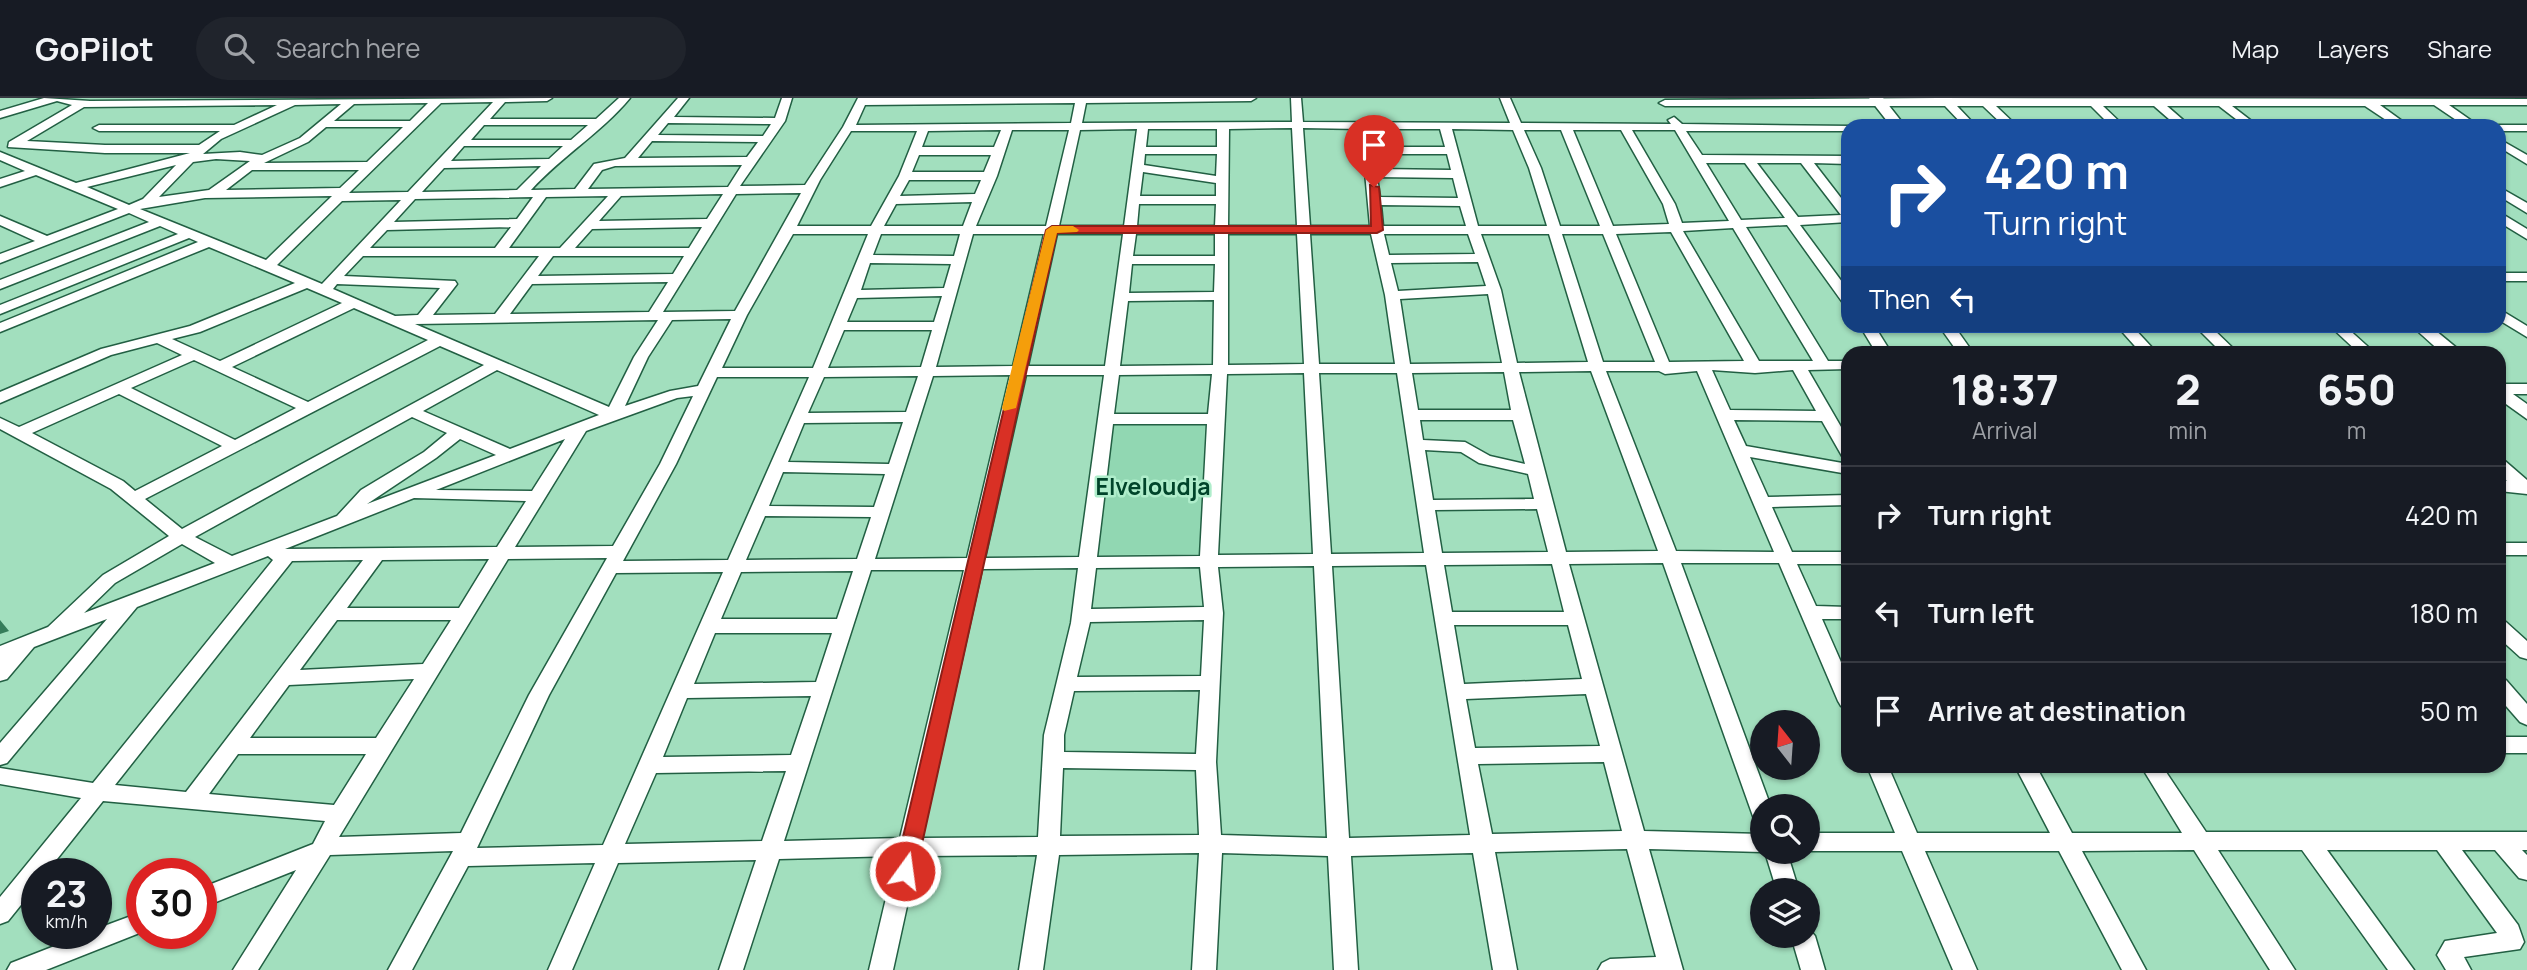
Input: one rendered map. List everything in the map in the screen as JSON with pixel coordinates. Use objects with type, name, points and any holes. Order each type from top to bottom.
[{"type":"main road","points":[[1878,101],[1892,119]]},
{"type":"main road","points":[[2429,333],[2445,346]]},
{"type":"main road","points":[[2506,395],[2527,413]]},
{"type":"street","points":[[0,115],[57,98],[133,104],[191,100],[547,98]]},
{"type":"street","points":[[521,193],[548,162],[602,122],[625,98]]},
{"type":"street","points":[[628,162],[684,98]]},
{"type":"street","points":[[613,415],[691,252],[764,139],[779,121],[787,98]]},
{"type":"street","points":[[400,970],[465,850],[539,695],[615,559],[740,315],[807,189],[848,128],[862,100],[1251,98]]},
{"type":"street","points":[[1296,98],[1346,970]]},
{"type":"street","points":[[1505,98],[1535,168],[1598,370],[1755,794]]},
{"type":"street","points":[[268,266],[438,99]]},
{"type":"street","points":[[328,285],[502,99]]},
{"type":"street","points":[[881,970],[912,847],[1017,371],[1082,99]]},
{"type":"street","points":[[2365,100],[2393,119]]},
{"type":"street","points":[[0,154],[87,101]]},
{"type":"street","points":[[147,202],[186,161],[223,134],[241,128],[293,101]]},
{"type":"street","points":[[212,194],[249,167],[304,140],[351,101]]},
{"type":"street","points":[[1824,366],[1739,224],[1696,159],[1664,101],[2527,102]]},
{"type":"street","points":[[1945,101],[1963,119]]},
{"type":"street","points":[[2155,101],[2176,119]]},
{"type":"street","points":[[2431,101],[2461,119]]},
{"type":"street","points":[[1986,103],[2003,119]]},
{"type":"street","points":[[2094,103],[2111,119]]},
{"type":"street","points":[[2222,103],[2243,119]]},
{"type":"street","points":[[61,156],[133,104]]},
{"type":"street","points":[[665,120],[779,121]]},
{"type":"street","points":[[480,122],[602,122]]},
{"type":"street","points":[[325,124],[413,124]]},
{"type":"street","points":[[1204,970],[1211,845],[1206,762],[1214,613],[1209,563],[1215,419],[1220,370],[1223,125]]},
{"type":"street","points":[[848,128],[1223,125],[1841,128]]},
{"type":"street","points":[[1366,125],[1377,230],[1392,295],[1455,692],[1505,970]]},
{"type":"street","points":[[1445,125],[1473,230],[1494,290],[1508,370],[1671,969],[1610,970]]},
{"type":"street","points":[[1565,125],[1665,369]]},
{"type":"street","points":[[1624,125],[1670,204],[1676,227],[1755,368]]},
{"type":"street","points":[[731,970],[796,763],[927,372],[968,229],[991,176],[1008,126]]},
{"type":"street","points":[[1031,970],[1049,847],[1052,760],[1064,684],[1080,616],[1114,370],[1124,260],[1143,126]]},
{"type":"street","points":[[560,970],[852,294],[876,229],[905,176],[924,127]]},
{"type":"street","points":[[99,128],[241,128]]},
{"type":"street","points":[[2506,128],[2527,128]]},
{"type":"street","points":[[133,149],[161,129]]},
{"type":"street","points":[[651,138],[764,139]]},
{"type":"street","points":[[682,161],[702,138]]},
{"type":"street","points":[[460,143],[576,143]]},
{"type":"street","points":[[13,144],[72,148],[202,149]]},
{"type":"street","points":[[2506,146],[2527,160]]},
{"type":"street","points":[[1138,160],[1221,150]]},
{"type":"street","points":[[1368,150],[1453,151]]},
{"type":"street","points":[[916,151],[999,151]]},
{"type":"street","points":[[2513,151],[2527,151]]},
{"type":"street","points":[[0,154],[42,169],[74,187],[306,283],[450,284],[422,320]]},
{"type":"street","points":[[74,187],[186,161],[239,154],[263,159]]},
{"type":"street","points":[[1696,159],[1841,160]]},
{"type":"street","points":[[1748,159],[1841,290]]},
{"type":"street","points":[[1804,159],[1841,208]]},
{"type":"street","points":[[1138,160],[1191,178],[1221,180]]},
{"type":"street","points":[[579,192],[598,167],[628,162],[750,161]]},
{"type":"street","points":[[440,164],[548,162]]},
{"type":"street","points":[[249,167],[370,166]]},
{"type":"street","points":[[0,183],[42,169]]},
{"type":"street","points":[[1373,173],[1458,174]]},
{"type":"street","points":[[905,176],[991,176]]},
{"type":"street","points":[[0,259],[147,202],[212,194],[412,195],[807,189]]},
{"type":"street","points":[[564,252],[619,191]]},
{"type":"street","points":[[499,252],[543,192]]},
{"type":"street","points":[[2506,196],[2527,210]]},
{"type":"street","points":[[892,200],[981,198]]},
{"type":"street","points":[[1134,200],[1222,200]]},
{"type":"street","points":[[1375,201],[1465,202]]},
{"type":"street","points":[[2506,213],[2527,210]]},
{"type":"street","points":[[787,230],[1610,230],[1841,218]]},
{"type":"street","points":[[0,220],[46,241]]},
{"type":"street","points":[[2506,220],[2527,236],[2506,236]]},
{"type":"street","points":[[0,285],[160,222]]},
{"type":"street","points":[[383,226],[520,223]]},
{"type":"street","points":[[590,225],[710,223]]},
{"type":"street","points":[[0,235],[18,228]]},
{"type":"street","points":[[0,310],[189,234]]},
{"type":"street","points":[[0,328],[209,242]]},
{"type":"street","points":[[360,252],[691,252]]},
{"type":"street","points":[[499,318],[548,253]]},
{"type":"street","points":[[1384,259],[1483,258]]},
{"type":"street","points":[[865,260],[958,260]]},
{"type":"street","points":[[1124,260],[1222,260]]},
{"type":"street","points":[[2506,277],[2527,277]]},
{"type":"street","points":[[526,280],[677,278]]},
{"type":"street","points":[[0,398],[106,352],[160,339],[229,316],[306,283]]},
{"type":"street","points":[[328,285],[352,304],[613,415]]},
{"type":"street","points":[[1392,295],[1494,290]]},
{"type":"street","points":[[852,294],[948,292]]},
{"type":"street","points":[[1121,297],[1222,296]]},
{"type":"street","points":[[220,368],[352,304]]},
{"type":"street","points":[[389,320],[740,315]]},
{"type":"street","points":[[2506,315],[2527,316]]},
{"type":"street","points":[[2506,319],[2527,333]]},
{"type":"street","points":[[837,326],[939,326]]},
{"type":"street","points":[[2131,333],[2143,346]]},
{"type":"street","points":[[2210,333],[2223,346]]},
{"type":"street","points":[[2345,333],[2361,346]]},
{"type":"street","points":[[160,339],[308,408]]},
{"type":"street","points":[[135,498],[438,341]]},
{"type":"street","points":[[19,433],[193,355]]},
{"type":"street","points":[[52,633],[109,579],[180,536],[495,365]]},
{"type":"street","points":[[0,653],[613,415],[708,382],[817,373],[1311,369],[1598,370],[1841,365]]},
{"type":"street","points":[[1800,367],[1841,441]]},
{"type":"street","points":[[1704,369],[1841,684]]},
{"type":"street","points":[[119,388],[234,446]]},
{"type":"street","points":[[2506,389],[2527,389]]},
{"type":"street","points":[[411,411],[510,455]]},
{"type":"street","points":[[1411,415],[1520,415]]},
{"type":"street","points":[[1724,415],[1827,416]]},
{"type":"street","points":[[797,418],[912,417]]},
{"type":"street","points":[[1106,419],[1215,419]]},
{"type":"street","points":[[0,423],[117,485],[180,536],[232,564]]},
{"type":"street","points":[[245,970],[580,428]]},
{"type":"street","points":[[342,520],[366,494],[430,455],[458,432]]},
{"type":"street","points":[[1416,445],[1465,447],[1485,460],[1536,471]]},
{"type":"street","points":[[1739,450],[1841,468]]},
{"type":"street","points":[[776,467],[894,469]]},
{"type":"street","points":[[2506,471],[2526,487]]},
{"type":"street","points":[[2506,486],[2526,487]]},
{"type":"street","points":[[409,495],[540,496]]},
{"type":"street","points":[[1761,502],[1841,500]]},
{"type":"street","points":[[1426,505],[1546,504]]},
{"type":"street","points":[[758,511],[880,512]]},
{"type":"street","points":[[2506,549],[2527,549]]},
{"type":"street","points":[[253,555],[504,553],[735,566],[1086,565],[1669,557],[1841,558]]},
{"type":"street","points":[[0,914],[288,554]]},
{"type":"street","points":[[192,800],[377,554]]},
{"type":"street","points":[[131,602],[1,773],[97,792],[340,814]]},
{"type":"street","points":[[1809,612],[1841,612]]},
{"type":"street","points":[[1080,616],[1214,613]]},
{"type":"street","points":[[331,614],[467,614]]},
{"type":"street","points":[[1445,619],[1575,618]]},
{"type":"street","points":[[709,626],[841,626]]},
{"type":"street","points":[[2506,634],[2527,652]]},
{"type":"street","points":[[0,674],[29,641]]},
{"type":"street","points":[[283,678],[430,671]]},
{"type":"street","points":[[1064,684],[1212,683]]},
{"type":"street","points":[[1455,692],[1594,686]]},
{"type":"street","points":[[681,691],[821,689]]},
{"type":"street","points":[[2506,693],[2527,717]]},
{"type":"street","points":[[2506,745],[2527,745]]},
{"type":"street","points":[[232,746],[382,746]]},
{"type":"street","points":[[1467,756],[1612,754]]},
{"type":"street","points":[[1052,760],[1206,762]]},
{"type":"street","points":[[649,765],[796,763]]},
{"type":"street","points":[[1880,773],[1965,970]]},
{"type":"street","points":[[2029,773],[2134,970]]},
{"type":"street","points":[[2155,773],[2283,970]]},
{"type":"street","points":[[217,891],[322,848],[610,854],[912,847],[1340,847],[1637,840],[1750,843]]},
{"type":"street","points":[[2501,841],[2527,871]]},
{"type":"street","points":[[1820,842],[2527,841]]},
{"type":"street","points":[[2309,843],[2402,970]]},
{"type":"street","points":[[2444,843],[2510,932],[2512,942],[2452,948],[2449,955],[2459,970]]},
{"type":"street","points":[[1806,948],[1813,970]]},
{"type":"street","points":[[19,970],[72,949]]},
{"type":"street","points":[[64,970],[78,949]]},
{"type":"shaded area","points":[[1205,423],[1200,554],[1096,555],[1112,424]]},
{"type":"slow traffic","points":[[1009,408],[1052,230],[1073,230]]},
{"type":"district","name":"Elveloudja","points":[[1153,486]]},
{"type":"route","points":[[905,871],[976,565],[977,548],[1017,371],[1052,230],[1377,230],[1374,187]]}]
